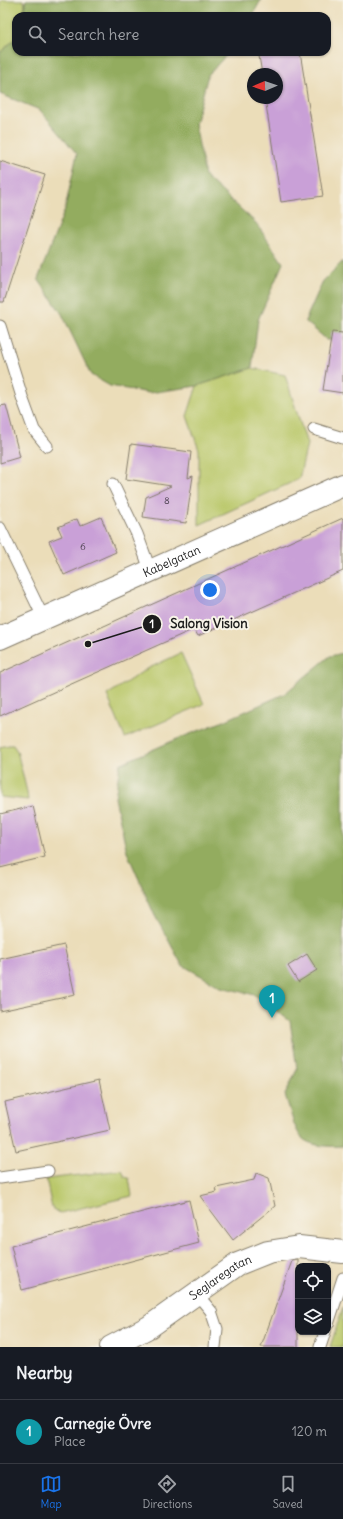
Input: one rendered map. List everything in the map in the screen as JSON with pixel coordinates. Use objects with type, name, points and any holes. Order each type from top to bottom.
[{"type":"street","name":"Kabelgatan","points":[[0,638],[151,572],[343,485]]},
{"type":"street","name":"Seglaregatan","points":[[112,1347],[149,1327],[238,1264],[268,1252],[299,1247],[343,1252]]},
{"type":"lane","points":[[0,326],[34,430],[47,446]]},
{"type":"lane","points":[[314,429],[343,438]]},
{"type":"lane","points":[[113,484],[137,534],[151,572]]},
{"type":"lane","points":[[0,528],[44,619]]},
{"type":"lane","points":[[0,1178],[48,1171]]},
{"type":"lane","points":[[331,1315],[343,1278]]},
{"type":"lane","points":[[196,1294],[211,1311],[217,1329],[214,1347]]},
{"type":"lane","points":[[320,1347],[324,1335]]},
{"type":"green space","points":[[3,0],[23,0],[25,4],[24,12],[12,12],[12,42],[0,53],[0,2]]},
{"type":"green space","points":[[26,0],[261,0],[254,12],[24,12]]},
{"type":"green space","points":[[12,42],[12,56],[225,56],[208,75],[195,124],[205,176],[256,223],[283,263],[258,320],[252,368],[197,386],[149,393],[110,386],[91,375],[62,314],[38,279],[65,209],[77,154],[40,110],[0,94],[0,53]]},
{"type":"green space","points":[[343,261],[343,340],[327,340],[305,321],[323,281]]},
{"type":"green space","points":[[252,368],[285,375],[307,444],[299,479],[199,525],[199,450],[187,416],[197,386]]},
{"type":"green space","points":[[181,653],[204,704],[125,738],[107,695],[145,670]]},
{"type":"green space","points":[[343,653],[343,1146],[332,1146],[307,1142],[299,1134],[293,1121],[285,1095],[297,1069],[290,1021],[255,995],[221,987],[182,965],[154,914],[127,852],[115,798],[120,764],[177,739],[224,721],[284,694],[330,656]]},
{"type":"green space","points":[[13,745],[17,751],[28,800],[0,797],[0,747]]},
{"type":"green space","points":[[122,1170],[125,1177],[129,1178],[132,1196],[60,1213],[52,1208],[46,1179]]},
{"type":"green space","points":[[343,1307],[343,1347],[330,1347]]},
{"type":"building","points":[[259,56],[301,56],[323,196],[281,202],[266,104],[283,104],[283,68],[261,68]]},
{"type":"building","points":[[0,161],[45,175],[4,302],[0,302]]},
{"type":"building","points":[[332,332],[343,333],[343,393],[323,390]]},
{"type":"building","points":[[6,405],[20,457],[0,463],[0,406]]},
{"type":"building","points":[[131,444],[191,452],[188,478],[193,476],[186,523],[143,517],[146,497],[171,486],[126,479]]},
{"type":"building","points":[[101,517],[116,552],[64,575],[49,541],[62,536],[58,527],[77,519],[80,526]]},
{"type":"building","points":[[343,518],[343,571],[198,636],[194,629],[0,716],[0,673]]},
{"type":"building","points":[[33,806],[45,857],[0,868],[0,814]]},
{"type":"building","points":[[64,945],[75,995],[0,1011],[0,959]]},
{"type":"building","points":[[307,954],[317,970],[298,982],[288,966]]},
{"type":"building","points":[[99,1080],[110,1130],[16,1151],[5,1102]]},
{"type":"building","points":[[256,1173],[269,1178],[275,1206],[233,1240],[200,1196],[217,1192],[216,1188],[254,1180]]},
{"type":"building","points":[[189,1200],[199,1243],[22,1290],[11,1246]]},
{"type":"building","points":[[298,1260],[298,1263],[295,1263],[295,1335],[298,1335],[298,1347],[261,1347],[292,1261]]},
{"type":"place","name":"Salong Vision","points":[[88,644]]},
{"type":"place","name":"Carnegie Övre","points":[[272,1018]]}]
